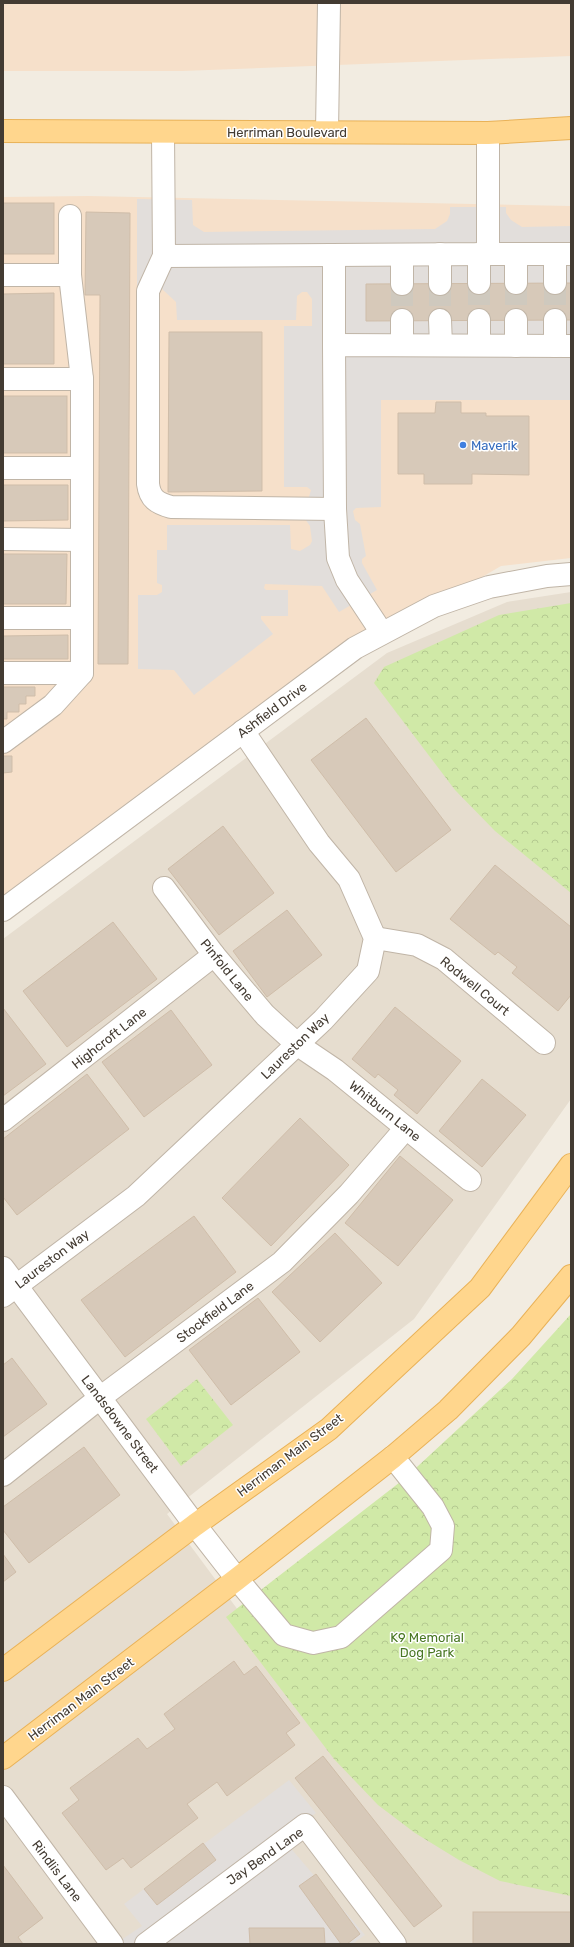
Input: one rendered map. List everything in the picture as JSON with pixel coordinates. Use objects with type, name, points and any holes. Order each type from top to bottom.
[{"type":"main road","name":"Herriman Boulevard","points":[[3,131],[488,132],[571,128]]},
{"type":"main road","name":"Herriman Main Street","points":[[3,1670],[196,1525],[329,1429],[480,1288],[571,1165]]},
{"type":"main road","name":"Herriman Main Street","points":[[3,1758],[237,1579],[393,1457],[454,1405],[521,1336],[571,1276]]},
{"type":"street","points":[[327,132],[329,3]]},
{"type":"street","points":[[163,132],[164,256],[148,291],[148,484],[152,498],[157,502],[171,506],[334,508]]},
{"type":"street","points":[[479,283],[483,254],[488,132]]},
{"type":"street","points":[[3,742],[53,705],[82,673],[82,379],[70,275],[70,216]]},
{"type":"street","points":[[334,254],[334,508],[338,558],[342,569],[362,605],[382,634]]},
{"type":"street","points":[[402,254],[402,284]]},
{"type":"street","points":[[440,254],[440,284]]},
{"type":"street","points":[[516,254],[516,283]]},
{"type":"street","points":[[164,256],[563,254],[555,283]]},
{"type":"street","points":[[3,275],[70,275]]},
{"type":"street","points":[[402,320],[402,345]]},
{"type":"street","points":[[440,320],[441,345]]},
{"type":"street","points":[[479,320],[479,345]]},
{"type":"street","points":[[516,320],[516,346]]},
{"type":"street","points":[[334,345],[563,346],[555,320]]},
{"type":"street","points":[[3,379],[82,379]]},
{"type":"street","points":[[3,468],[82,468]]},
{"type":"street","points":[[3,539],[82,540]]},
{"type":"street","name":"Ashfield Drive","points":[[3,910],[355,648],[434,606],[489,587],[547,576],[571,574]]},
{"type":"street","points":[[3,618],[82,618]]},
{"type":"street","points":[[3,673],[82,673]]},
{"type":"street","points":[[243,731],[319,843],[349,879],[375,938]]},
{"type":"street","name":"Pinfold Lane","points":[[164,888],[214,955],[265,1015],[298,1045]]},
{"type":"street","name":"Rodwell Court","points":[[375,938],[417,945],[444,959],[544,1043]]},
{"type":"street","name":"Laureston Way","points":[[10,1291],[136,1196],[298,1045],[368,971],[375,938]]},
{"type":"street","name":"Highcroft Lane","points":[[3,1120],[214,955]]},
{"type":"street","name":"Whitburn Lane","points":[[298,1045],[335,1070],[470,1180]]},
{"type":"street","name":"Stockfield Lane","points":[[3,1475],[101,1397],[282,1262],[349,1194],[406,1128]]},
{"type":"street","name":"Landsdowne Street","points":[[3,1268],[10,1291],[101,1397],[237,1579],[284,1635],[313,1643],[341,1637],[441,1550],[443,1526],[433,1507],[393,1457]]},
{"type":"street","name":"Rindlis Lane","points":[[3,1797],[112,1944]]},
{"type":"street","name":"Jay Bend Lane","points":[[146,1944],[304,1825],[395,1944]]},
{"type":"shaded area","points":[[3,3],[571,3],[571,56],[182,71],[3,71]]},
{"type":"shaded area","points":[[88,196],[571,206],[571,558],[501,566],[355,651],[3,910],[3,197]]},
{"type":"shaded area","points":[[137,199],[192,200],[193,225],[204,232],[435,229],[447,221],[450,214],[450,207],[506,207],[506,213],[511,220],[522,227],[571,226],[571,283],[366,284],[402,320],[571,320],[571,400],[381,400],[381,507],[356,508],[353,511],[355,520],[360,524],[366,556],[362,559],[362,563],[377,590],[339,612],[322,586],[265,584],[264,588],[266,590],[288,590],[288,616],[261,616],[261,619],[273,634],[194,695],[174,670],[138,669],[138,595],[157,595],[162,592],[162,585],[157,583],[157,550],[167,550],[167,525],[290,525],[291,549],[300,551],[310,545],[312,541],[310,526],[305,519],[300,517],[300,498],[309,497],[311,490],[307,487],[284,487],[284,326],[312,326],[312,299],[307,292],[302,292],[297,296],[296,320],[177,320],[176,302],[162,289],[157,293],[137,293]]},
{"type":"shaded area","points":[[571,592],[571,1099],[414,1319],[167,1514],[238,1610],[571,1876],[571,1944],[3,1944],[3,939],[387,653],[507,602]]},
{"type":"shaded area","points":[[289,1780],[316,1813],[282,1838],[365,1935],[352,1944],[115,1944],[142,1926],[124,1904]]},
{"type":"green space","points":[[571,603],[571,893],[495,831],[455,790],[374,683],[384,667],[499,615]]},
{"type":"green space","name":"K9 Memorial Dog Park","points":[[571,1314],[571,1896],[500,1881],[459,1860],[415,1833],[378,1805],[334,1759],[226,1617],[404,1479],[512,1379]]},
{"type":"green space","points":[[197,1379],[233,1425],[181,1466],[146,1419]]},
{"type":"building","points":[[3,203],[54,203],[54,254],[3,254]]},
{"type":"building","points":[[86,212],[130,213],[128,664],[98,664],[100,295],[85,295]]},
{"type":"building","points":[[571,283],[571,320],[366,321],[366,284]]},
{"type":"building","points":[[54,293],[54,364],[3,364],[3,294]]},
{"type":"building","points":[[169,332],[262,332],[262,491],[168,492]]},
{"type":"building","points":[[3,396],[67,396],[67,453],[3,453]]},
{"type":"building","name":"Maverik","points":[[436,402],[461,402],[461,413],[486,413],[486,416],[529,416],[529,475],[472,474],[472,484],[424,484],[424,474],[398,474],[398,413],[435,413]]},
{"type":"building","points":[[3,485],[68,485],[68,520],[3,521]]},
{"type":"building","points":[[3,554],[67,554],[66,604],[3,604]]},
{"type":"building","points":[[68,635],[68,659],[3,659],[3,636]]},
{"type":"building","points":[[3,687],[35,687],[35,696],[26,696],[26,704],[19,704],[19,712],[7,712],[7,719],[3,719]]},
{"type":"building","points":[[366,718],[451,830],[396,872],[311,760]]},
{"type":"building","points":[[3,756],[12,756],[12,772],[3,773]]},
{"type":"building","points":[[223,826],[274,893],[219,935],[168,869]]},
{"type":"building","points":[[495,865],[571,927],[571,995],[558,1011],[512,973],[517,967],[498,952],[495,955],[450,919]]},
{"type":"building","points":[[287,910],[322,955],[267,997],[233,951]]},
{"type":"building","points":[[113,922],[157,979],[67,1047],[23,991]]},
{"type":"building","points":[[395,1007],[461,1061],[417,1114],[394,1095],[398,1090],[378,1074],[375,1078],[352,1059]]},
{"type":"building","points":[[3,1008],[46,1064],[3,1096]]},
{"type":"building","points":[[171,1010],[212,1065],[144,1117],[102,1062]]},
{"type":"building","points":[[87,1074],[129,1129],[17,1215],[3,1197],[3,1139]]},
{"type":"building","points":[[482,1079],[526,1115],[482,1167],[439,1131]]},
{"type":"building","points":[[300,1118],[349,1165],[271,1246],[222,1198]]},
{"type":"building","points":[[400,1156],[453,1200],[398,1266],[345,1223]]},
{"type":"building","points":[[194,1216],[236,1272],[125,1357],[81,1300]]},
{"type":"building","points":[[335,1233],[382,1283],[320,1342],[272,1292]]},
{"type":"building","points":[[258,1298],[300,1352],[231,1405],[189,1350]]},
{"type":"building","points":[[12,1358],[47,1404],[3,1437],[3,1365]]},
{"type":"building","points":[[84,1447],[120,1495],[29,1563],[3,1530],[3,1507]]},
{"type":"building","points":[[3,1554],[16,1572],[3,1582]]},
{"type":"building","points":[[234,1661],[244,1675],[256,1666],[300,1723],[286,1733],[295,1745],[227,1796],[217,1782],[187,1804],[198,1818],[131,1868],[123,1858],[106,1870],[62,1813],[79,1800],[70,1788],[138,1738],[147,1749],[175,1729],[164,1714]]},
{"type":"building","points":[[323,1756],[442,1906],[414,1927],[295,1778]]},
{"type":"building","points":[[203,1843],[216,1860],[157,1905],[144,1889]]},
{"type":"building","points":[[3,1865],[43,1918],[18,1937],[23,1944],[3,1944]]},
{"type":"building","points":[[316,1874],[360,1934],[347,1944],[341,1944],[299,1886]]},
{"type":"building","points":[[473,1912],[571,1912],[571,1944],[473,1944]]},
{"type":"building","points":[[249,1928],[324,1928],[325,1944],[250,1944]]},
{"type":"tunnel","points":[[479,283],[479,320]]},
{"type":"tunnel","points":[[516,283],[516,320]]},
{"type":"tunnel","points":[[555,283],[555,320]]},
{"type":"tunnel","points":[[402,284],[402,320]]},
{"type":"tunnel","points":[[440,284],[440,320]]},
{"type":"place","name":"Maverik","points":[[463,445]]}]
